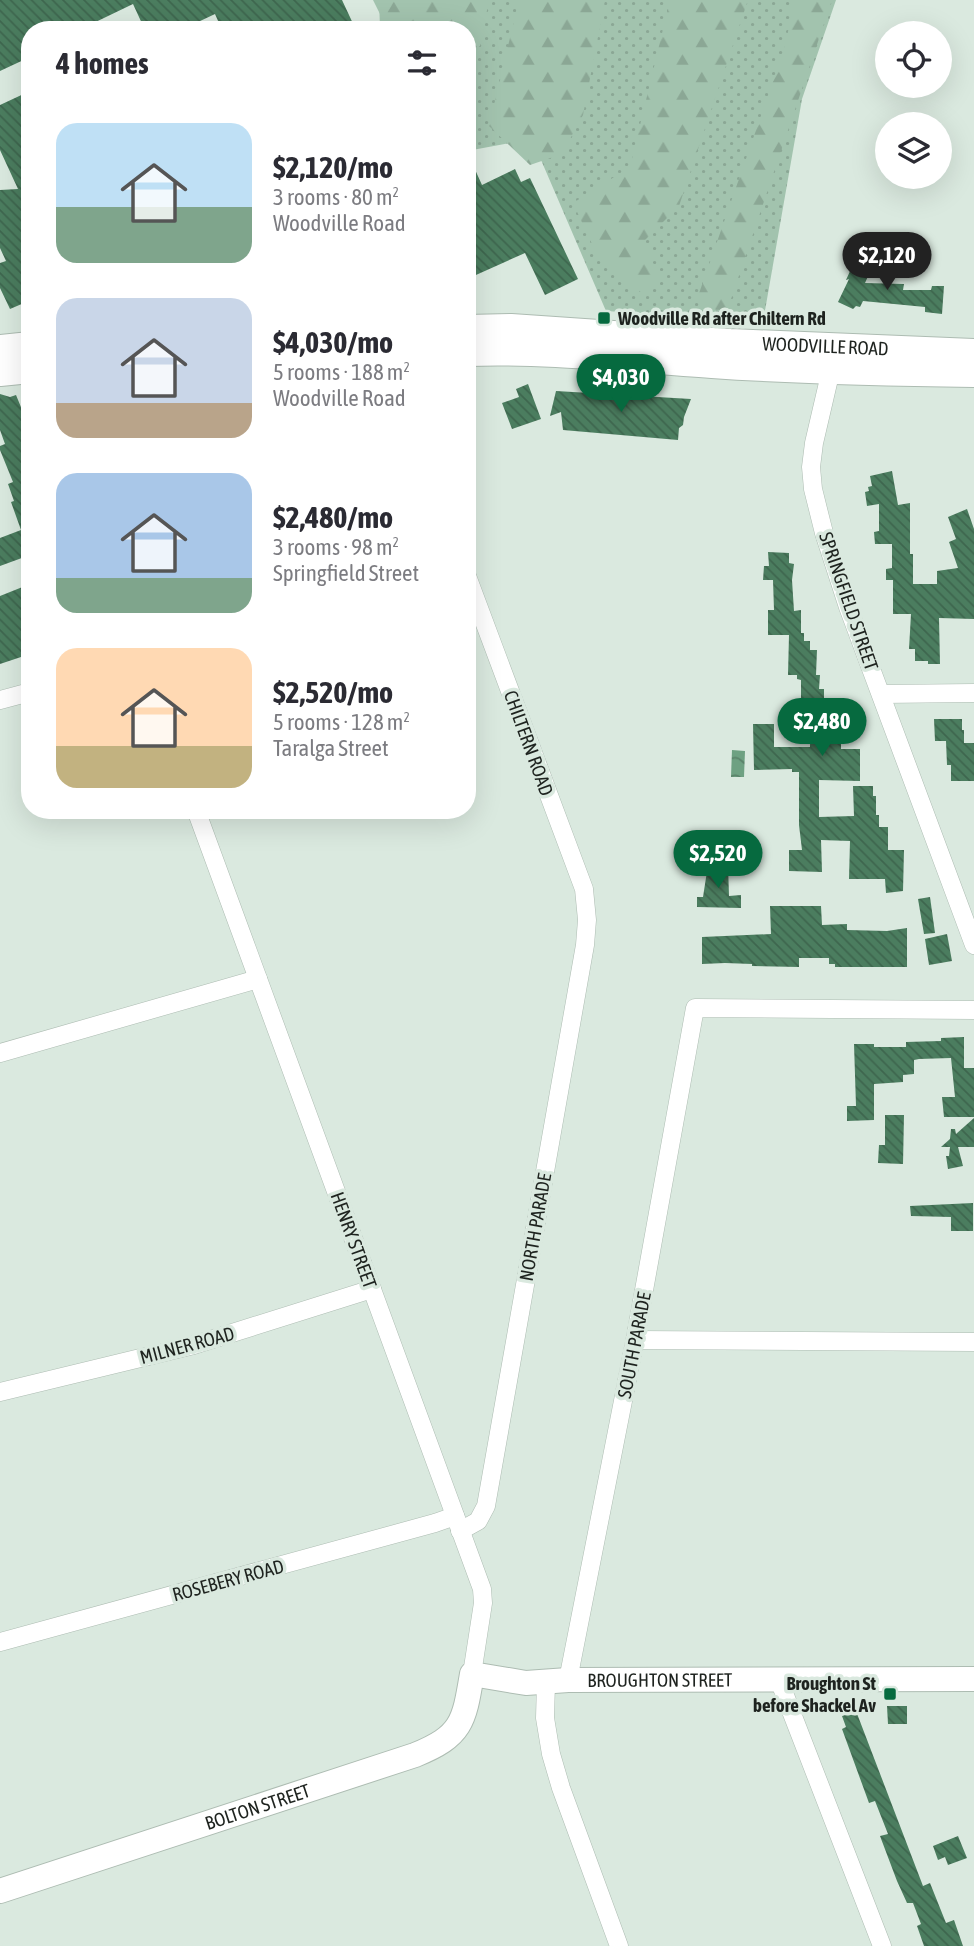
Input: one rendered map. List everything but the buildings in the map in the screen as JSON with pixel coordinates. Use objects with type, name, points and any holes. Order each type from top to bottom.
[{"type":"main road","name":"WOODVILLE ROAD","points":[[476,328],[511,327],[731,354]]},
{"type":"main road","points":[[0,348],[21,346]]},
{"type":"main road","name":"WOODVILLE ROAD","points":[[476,353],[808,357],[974,352]]},
{"type":"main road","name":"WOODVILLE ROAD","points":[[808,357],[831,370],[974,374]]},
{"type":"main road","points":[[0,373],[21,371]]},
{"type":"street","name":"SPRINGFIELD STREET","points":[[831,370],[814,443],[811,467],[813,489],[831,558],[974,945]]},
{"type":"street","name":"CHILTERN ROAD","points":[[476,600],[584,890],[586,910]]},
{"type":"street","points":[[881,694],[974,693]]},
{"type":"street","points":[[0,699],[21,694]]},
{"type":"street","name":"HENRY STREET","points":[[199,819],[482,1589],[483,1603],[472,1674]]},
{"type":"street","name":"NORTH PARADE","points":[[457,1523],[478,1521],[486,1506],[584,945],[586,910]]},
{"type":"street","points":[[0,1053],[258,979]]},
{"type":"street","name":"SOUTH PARADE","points":[[536,1682],[635,1340],[695,1008],[974,1010]]},
{"type":"street","name":"MILNER ROAD","points":[[0,1392],[194,1345],[372,1289]]},
{"type":"street","points":[[635,1340],[974,1342]]},
{"type":"street","name":"ROSEBERY ROAD","points":[[0,1642],[435,1523],[457,1523]]},
{"type":"street","name":"BROUGHTON STREET","points":[[472,1674],[536,1682],[974,1679]]},
{"type":"street","name":"BOLTON STREET","points":[[0,1891],[434,1748],[459,1726],[466,1710],[472,1674]]},
{"type":"street","points":[[779,1681],[882,1946]]},
{"type":"street","points":[[536,1682],[561,1788],[619,1946]]},
{"type":"green space","points":[[373,0],[836,0],[802,99],[763,322],[606,311],[532,139],[476,149],[476,21],[384,21]]},
{"type":"green space","points":[[379,0],[489,0],[480,46],[476,48],[476,21],[380,21]]},
{"type":"green space","points":[[519,0],[605,0],[583,115],[562,154],[530,165],[489,126]]},
{"type":"green space","points":[[670,0],[748,0],[679,206],[645,240],[659,280],[643,294],[598,257],[573,203],[630,167]]},
{"type":"green space","points":[[795,0],[832,0],[726,314],[696,302],[784,50]]},
{"type":"water","points":[[732,750],[745,751],[744,777],[731,777]]},
{"type":"place","name":"Woodville Rd after Chiltern Rd","points":[[604,318]]},
{"type":"place","name":"Broughton St before Shackel Av","points":[[890,1694]]}]
